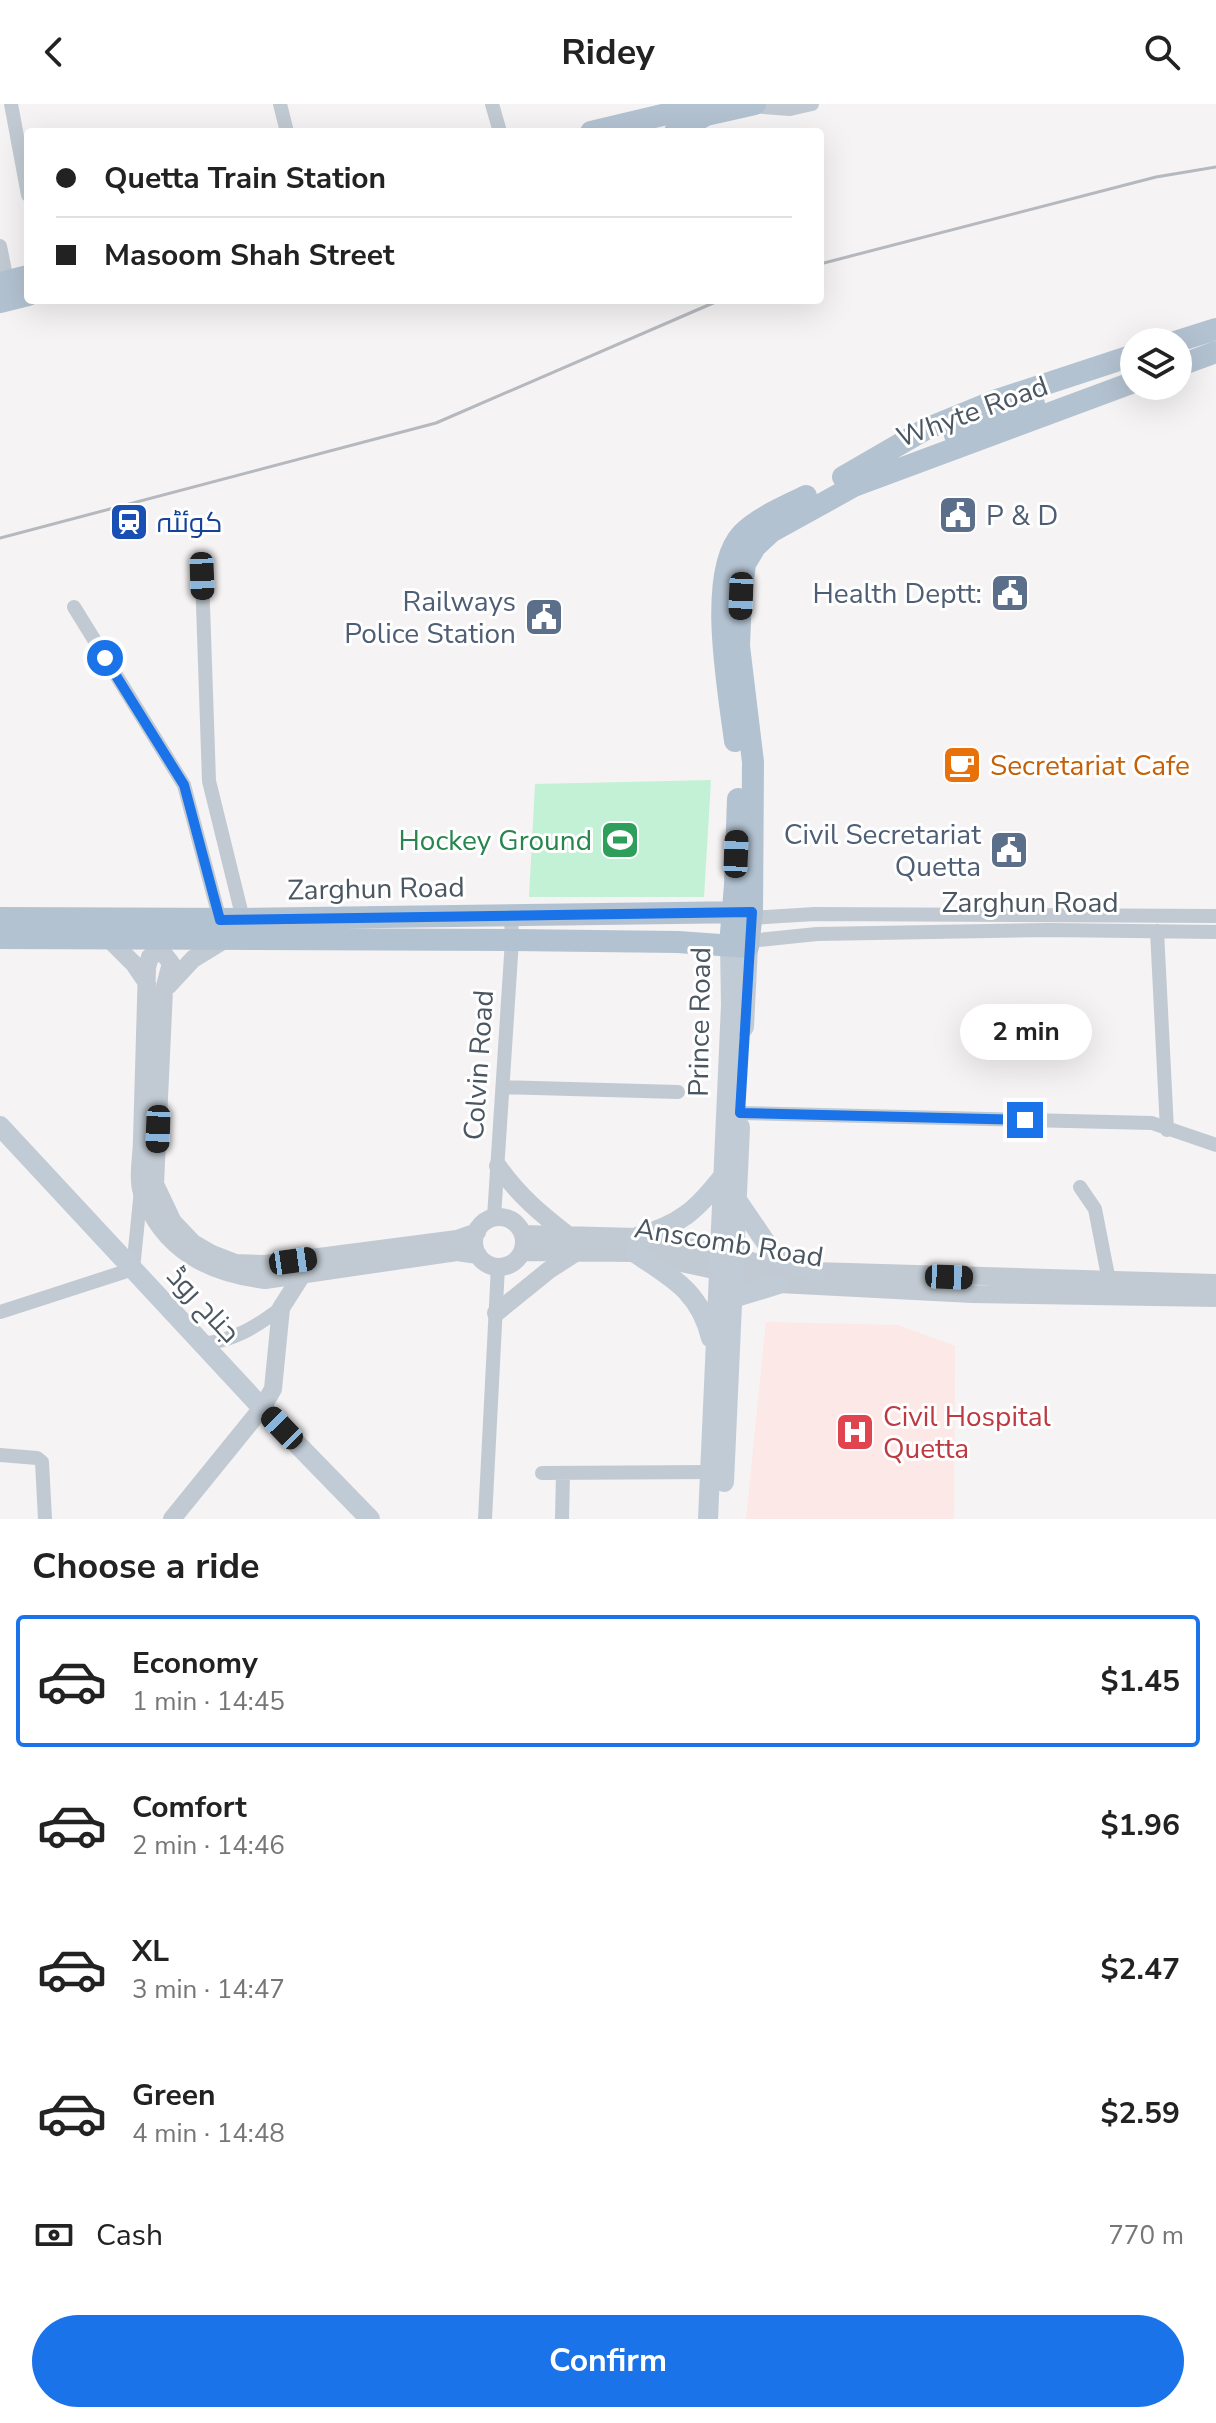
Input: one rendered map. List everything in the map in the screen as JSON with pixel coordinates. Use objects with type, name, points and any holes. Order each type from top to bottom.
[{"type":"main road","points":[[682,128],[706,115],[749,105]]},
{"type":"main road","points":[[608,128],[675,112],[706,115]]},
{"type":"main road","points":[[1192,337],[1216,329]]},
{"type":"main road","points":[[1192,350],[1216,342]]},
{"type":"main road","points":[[1192,361],[1216,352]]},
{"type":"main road","name":"Whyte Road","points":[[876,470],[926,429],[997,400],[1120,360]]},
{"type":"main road","name":"Whyte Road","points":[[876,470],[990,420],[1120,375]]},
{"type":"main road","name":"Whyte Road","points":[[876,470],[1120,387]]},
{"type":"main road","name":"Prince Road","points":[[708,1519],[715,1358],[737,1200],[744,929],[739,764],[722,648],[724,591],[730,554],[741,535],[761,519],[876,470]]},
{"type":"main road","name":"Zarghun Road","points":[[0,938],[109,939],[229,926],[511,916],[744,929]]},
{"type":"main road","name":"Zarghun Road","points":[[0,918],[512,940],[744,929]]},
{"type":"main road","name":"Prince Road","points":[[722,1519],[733,1298],[728,1264],[724,1175],[731,1005],[744,929]]},
{"type":"main road","name":"جناح روڈ","points":[[0,1126],[364,1516]]},
{"type":"main road","points":[[715,1358],[706,1318],[696,1301],[684,1286],[636,1245],[684,1219],[703,1202],[724,1175]]},
{"type":"main road","points":[[737,1200],[773,1253],[815,1272]]},
{"type":"main road","points":[[733,1298],[779,1284]]},
{"type":"street","points":[[11,104],[24,174]]},
{"type":"street","points":[[280,104],[286,128]]},
{"type":"street","points":[[492,104],[499,128]]},
{"type":"street","points":[[749,105],[790,109],[812,104]]},
{"type":"street","points":[[0,246],[9,286]]},
{"type":"street","points":[[202,576],[209,781],[229,926]]},
{"type":"street","points":[[74,607],[184,785],[229,926]]},
{"type":"street","name":"Zarghun Road","points":[[744,929],[815,914],[1216,916]]},
{"type":"street","name":"Colvin Road","points":[[494,1217],[511,916]]},
{"type":"street","points":[[0,1312],[133,1269],[155,987],[193,959],[229,926]]},
{"type":"street","name":"Zarghun Road","points":[[744,929],[817,934],[1216,932]]},
{"type":"street","points":[[1157,931],[1167,1130]]},
{"type":"street","points":[[109,939],[155,987],[155,1184],[173,1222],[193,1243],[235,1263],[265,1264],[457,1239],[477,1232]]},
{"type":"street","points":[[503,1087],[678,1092]]},
{"type":"street","points":[[740,1113],[1152,1123],[1216,1145]]},
{"type":"street","points":[[498,1166],[531,1207],[568,1235]]},
{"type":"street","points":[[1080,1187],[1095,1209],[1109,1281]]},
{"type":"street","points":[[141,1190],[162,1228],[180,1250],[203,1264],[234,1276],[265,1280],[457,1252],[478,1255],[487,1263],[498,1266],[515,1261],[522,1243],[512,1220],[494,1217],[484,1222],[477,1232],[475,1243],[478,1255]]},
{"type":"street","name":"Anscomb Road","points":[[522,1243],[568,1235],[728,1264],[780,1270],[1216,1283]]},
{"type":"street","name":"Anscomb Road","points":[[522,1243],[577,1252],[636,1245]]},
{"type":"street","points":[[496,1313],[549,1270],[577,1252]]},
{"type":"street","name":"Anscomb Road","points":[[728,1264],[779,1284],[973,1294],[1216,1298]]},
{"type":"street","points":[[485,1519],[498,1266]]},
{"type":"street","points":[[203,1344],[224,1341],[245,1333],[281,1308],[302,1275]]},
{"type":"street","points":[[172,1519],[262,1408],[273,1389],[281,1308]]},
{"type":"street","points":[[0,1455],[37,1458],[42,1462],[45,1519]]},
{"type":"street","points":[[542,1473],[710,1472]]},
{"type":"street","points":[[562,1519],[563,1473]]},
{"type":"shaded area","name":"Civil Hospital Quetta","points":[[766,1322],[898,1325],[955,1346],[954,1519],[746,1519]]},
{"type":"green space","name":"Hockey Ground","points":[[711,780],[704,897],[529,897],[535,784]]},
{"type":"railway","points":[[824,263],[1156,177],[1216,167]]},
{"type":"railway","points":[[0,538],[436,423],[711,304]]},
{"type":"place","name":"P & D","points":[[958,515]]},
{"type":"place","name":"کوئٹہ","points":[[129,522]]},
{"type":"place","name":"Health Deptt:","points":[[1010,593]]},
{"type":"place","name":"Railways Police Station","points":[[544,617]]},
{"type":"place","name":"Secretariat Cafe","points":[[962,765]]},
{"type":"place","name":"Hockey Ground","points":[[620,840]]},
{"type":"place","name":"Civil Secretariat Quetta","points":[[1009,850]]},
{"type":"place","name":"Civil Hospital Quetta","points":[[855,1432]]},
{"type":"route","points":[[105,658],[184,785],[220,920],[752,912],[740,1113],[1025,1120]]}]
